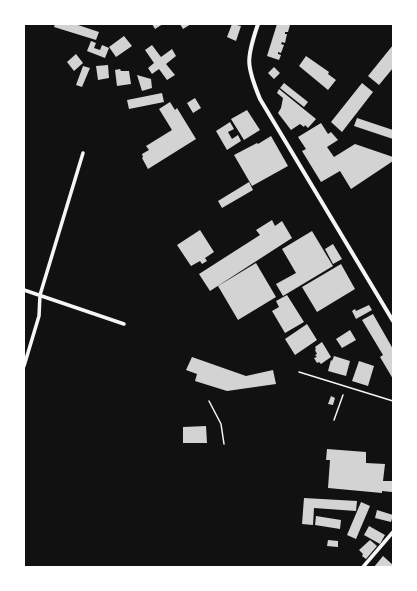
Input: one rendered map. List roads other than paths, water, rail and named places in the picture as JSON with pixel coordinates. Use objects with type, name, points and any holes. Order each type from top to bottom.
[{"type":"street","points":[[258,24],[250,51],[249,65],[252,79],[260,99],[393,321]]},
{"type":"street","points":[[24,366],[39,316],[40,295],[83,153]]},
{"type":"street","points":[[24,290],[124,324]]},
{"type":"street","points":[[363,567],[393,532]]},
{"type":"lane","points":[[299,372],[393,401]]},
{"type":"lane","points":[[334,420],[343,395]]},
{"type":"lane","points":[[209,401],[221,424],[224,444]]}]
